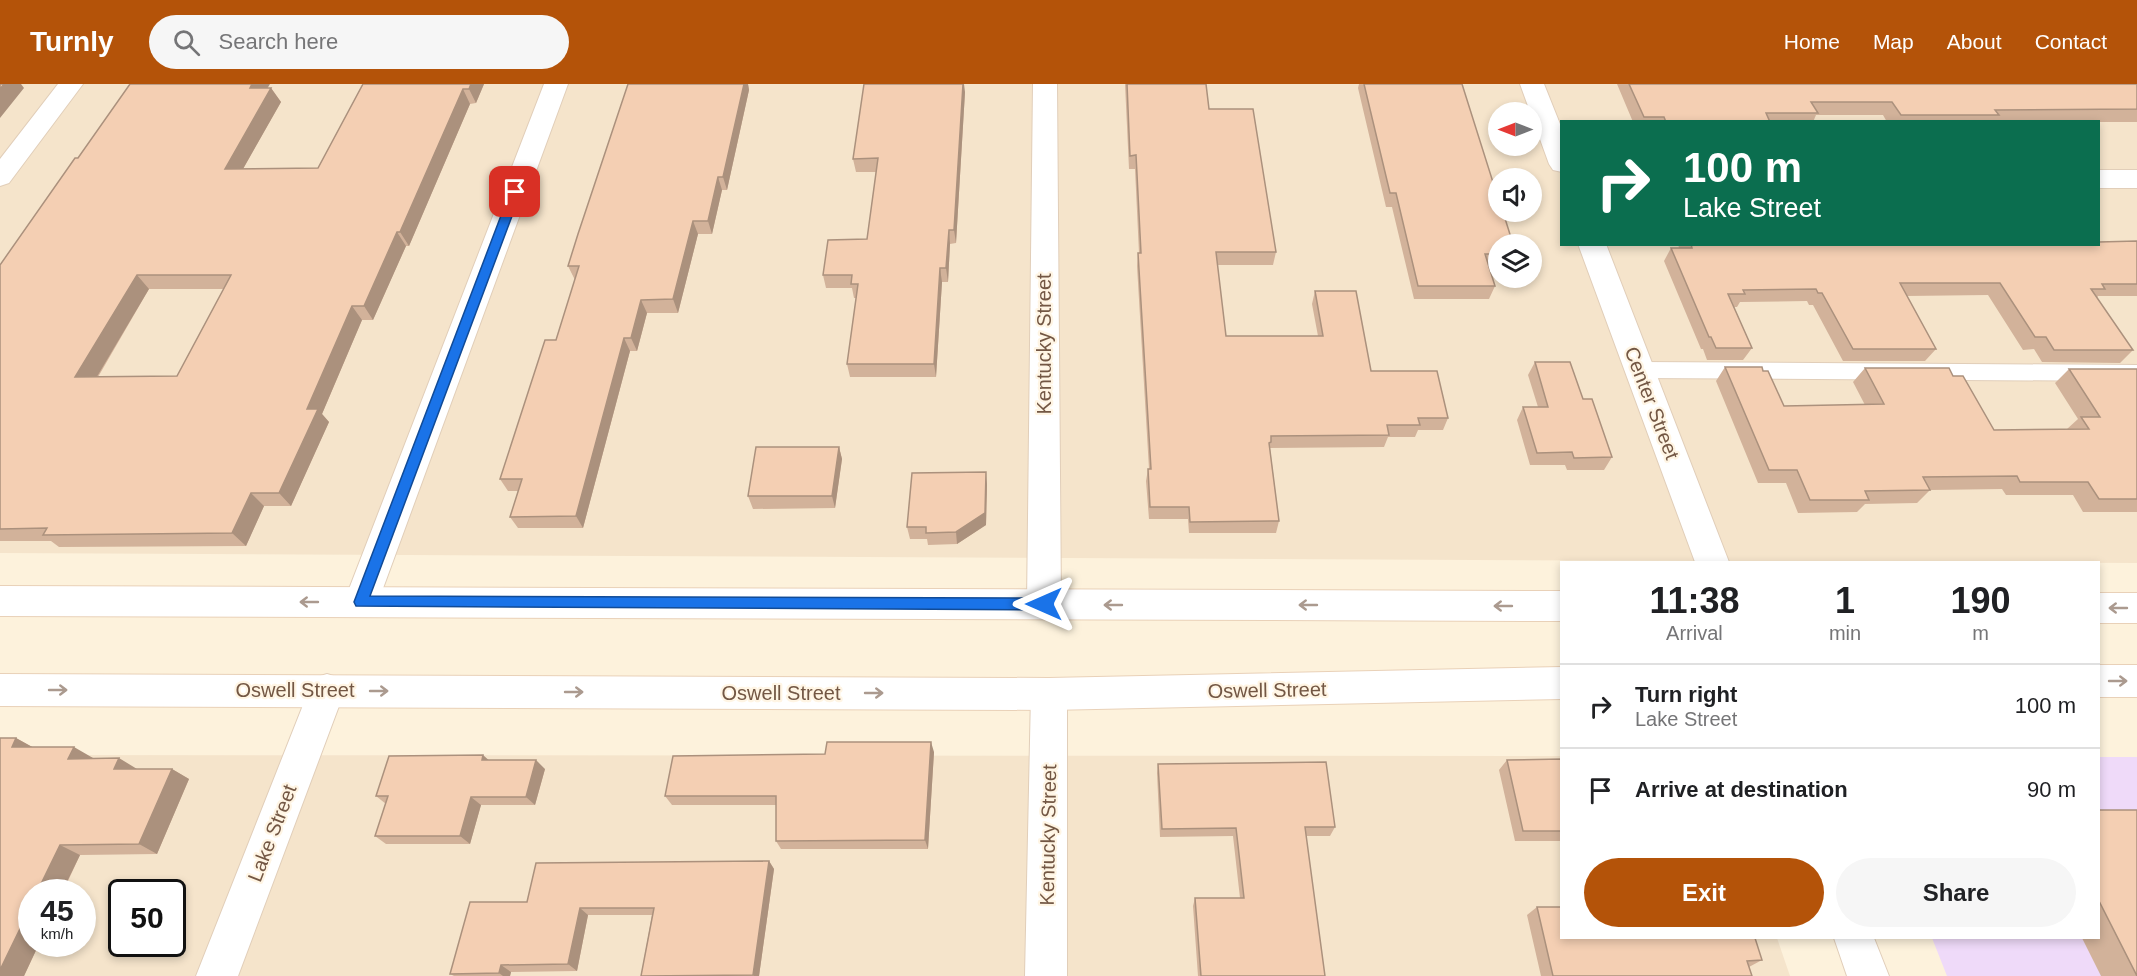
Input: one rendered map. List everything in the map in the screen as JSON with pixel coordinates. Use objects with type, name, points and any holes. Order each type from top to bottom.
[{"type":"street","points":[[0,177],[70,84]]},
{"type":"street","points":[[361,602],[556,84]]},
{"type":"street","name":"Kentucky Street","points":[[1044,604],[1045,84]]},
{"type":"street","points":[[1532,84],[1560,159]]},
{"type":"street","points":[[2100,179],[2137,179]]},
{"type":"street","name":"Center Street","points":[[1593,246],[1712,561]]},
{"type":"street","points":[[0,601],[1560,606]]},
{"type":"street","points":[[2100,608],[2137,608]]},
{"type":"street","points":[[2100,681],[2137,681]]},
{"type":"street","name":"Oswell Street","points":[[0,690],[1049,694],[1560,683]]},
{"type":"street","name":"Lake Street","points":[[217,976],[327,690]]},
{"type":"street","name":"Kentucky Street","points":[[1046,976],[1049,694]]},
{"type":"street","points":[[1854,939],[1868,976]]},
{"type":"lane","points":[[1639,370],[2137,373]]},
{"type":"shaded area","points":[[0,84],[2137,84],[2137,563],[2100,563],[2100,561],[0,553]]},
{"type":"shaded area","points":[[0,755],[1560,756],[1560,939],[1777,939],[1790,976],[0,976]]},
{"type":"shaded area","points":[[2100,757],[2137,757],[2137,976],[1947,976],[1932,939],[2100,939]]},
{"type":"building","points":[[130,84],[252,84],[250,88],[271,88],[225,169],[318,168],[363,84],[471,84],[469,89],[463,89],[400,232],[397,232],[364,306],[352,306],[307,409],[318,409],[279,493],[251,493],[232,533],[43,535],[47,528],[0,529],[0,265],[75,158],[78,158]],"holes":[[[137,275],[231,275],[177,376],[75,377]]]},
{"type":"building","points":[[628,84],[744,84],[723,177],[718,177],[708,221],[693,221],[673,299],[641,300],[631,338],[624,338],[576,516],[510,517],[522,479],[500,479],[545,340],[556,340],[579,266],[568,266]]},
{"type":"building","points":[[864,84],[963,84],[954,230],[949,230],[946,268],[940,268],[934,364],[847,364],[858,284],[851,284],[852,275],[823,275],[828,240],[867,239],[878,158],[853,159]]},
{"type":"building","points":[[1127,84],[1206,84],[1209,109],[1253,109],[1276,252],[1216,252],[1226,336],[1323,336],[1315,291],[1356,291],[1371,371],[1437,371],[1448,418],[1418,418],[1420,425],[1387,425],[1389,435],[1271,436],[1269,443],[1279,521],[1190,522],[1189,507],[1150,507],[1148,469],[1151,469],[1138,253],[1141,253],[1136,155],[1130,156]]},
{"type":"building","points":[[1364,84],[1462,84],[1489,168],[1488,222],[1506,222],[1510,234],[1488,234],[1488,254],[1485,254],[1488,264],[1488,286],[1418,286],[1396,193],[1390,193]]},
{"type":"building","points":[[1629,84],[2137,84],[2137,109],[1995,110],[1999,115],[1901,115],[1892,102],[1811,102],[1818,113],[1766,113],[1769,120],[1665,120],[1664,117],[1644,117]]},
{"type":"building","points":[[2137,241],[2137,284],[2102,284],[2105,289],[2091,289],[2133,350],[2054,350],[2046,337],[2035,337],[2000,283],[1900,283],[1936,349],[1853,349],[1822,293],[1818,293],[1816,289],[1743,290],[1745,294],[1728,294],[1752,348],[1716,348],[1709,337],[1671,248],[1692,248],[1692,246],[2100,246],[2100,242]]},
{"type":"building","points":[[1535,362],[1570,362],[1583,399],[1592,399],[1612,457],[1574,458],[1572,452],[1537,453],[1523,407],[1548,407]]},
{"type":"building","points":[[1725,367],[1762,367],[1763,371],[1768,371],[1784,406],[1884,404],[1865,368],[1949,368],[1953,376],[1963,376],[1994,430],[2089,429],[2081,417],[2100,417],[2069,369],[2137,369],[2137,499],[2099,499],[2088,482],[2020,482],[2017,476],[1923,477],[1930,490],[1865,491],[1869,500],[1810,500],[1797,470],[1769,470]]},
{"type":"building","points":[[756,447],[839,447],[832,496],[748,496]]},
{"type":"building","points":[[986,472],[985,513],[956,532],[926,533],[926,527],[907,527],[912,473]]},
{"type":"building","points":[[0,738],[16,738],[12,747],[74,747],[68,759],[119,758],[114,769],[172,769],[139,844],[60,845],[43,879],[18,879],[18,933],[0,970]]},
{"type":"building","points":[[827,742],[931,742],[925,840],[776,841],[776,796],[665,796],[673,756],[825,754]]},
{"type":"building","points":[[483,755],[482,760],[536,760],[526,797],[471,797],[460,836],[375,836],[388,796],[376,796],[389,756]]},
{"type":"building","points":[[1560,759],[1560,831],[1523,831],[1507,760]]},
{"type":"building","points":[[1326,762],[1335,827],[1305,827],[1325,976],[1201,976],[1195,898],[1244,898],[1236,828],[1162,829],[1158,764]]},
{"type":"building","points":[[2100,810],[2137,810],[2137,976],[2100,903]]},
{"type":"building","points":[[769,861],[753,975],[641,976],[654,908],[580,908],[568,964],[501,965],[499,973],[450,974],[470,902],[527,902],[536,863]]},
{"type":"building","points":[[1537,907],[1560,907],[1560,939],[1755,939],[1762,960],[1747,961],[1752,976],[1553,976]]},
{"type":"route","points":[[515,192],[361,602],[1044,604]]}]
